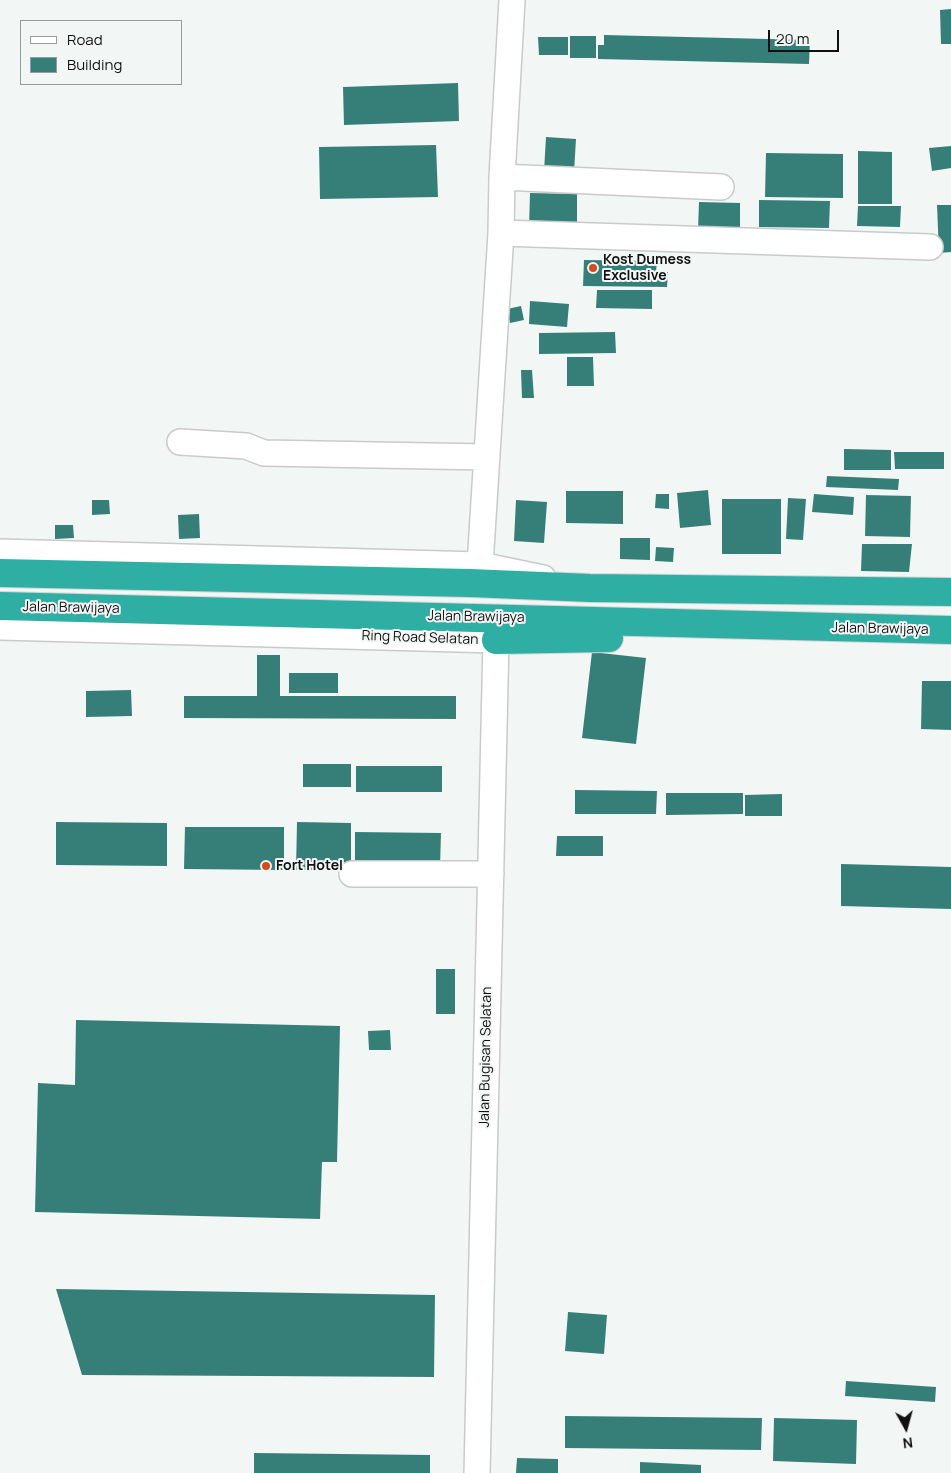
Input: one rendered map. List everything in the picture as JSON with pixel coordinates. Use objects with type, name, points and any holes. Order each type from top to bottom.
[{"type":"highway","points":[[0,573],[470,583],[590,588],[951,592]]},
{"type":"highway","name":"Jalan Brawijaya","points":[[0,606],[655,621],[951,630]]},
{"type":"highway","name":"Ring Road Selatan","points":[[496,640],[762,634],[840,628]]},
{"type":"street","points":[[480,565],[501,233],[502,177],[512,0]]},
{"type":"street","points":[[502,177],[721,186]]},
{"type":"street","points":[[501,233],[930,247]]},
{"type":"street","points":[[180,442],[246,446],[264,453],[487,457]]},
{"type":"street","points":[[0,552],[480,565],[590,588]]},
{"type":"street","name":"Ring Road Selatan","points":[[0,627],[496,640]]},
{"type":"street","name":"Jalan Bugisan Selatan","points":[[477,1473],[496,640]]},
{"type":"street","points":[[352,874],[490,874]]},
{"type":"building","points":[[951,9],[951,44],[941,44],[940,10]]},
{"type":"building","points":[[604,35],[810,40],[809,64],[598,59],[598,45],[604,45]]},
{"type":"building","points":[[570,36],[596,36],[596,58],[570,58]]},
{"type":"building","points":[[538,37],[568,37],[568,55],[539,55]]},
{"type":"building","points":[[458,83],[459,121],[344,125],[343,87]]},
{"type":"building","points":[[546,137],[576,139],[574,172],[544,171]]},
{"type":"building","points":[[436,145],[438,197],[320,199],[319,147]]},
{"type":"building","points":[[951,146],[951,168],[932,171],[929,148]]},
{"type":"building","points":[[858,151],[892,152],[892,204],[858,204]]},
{"type":"building","points":[[766,153],[843,154],[843,198],[765,197]]},
{"type":"building","points":[[530,193],[577,194],[577,229],[529,228]]},
{"type":"building","points":[[759,200],[830,201],[829,228],[759,227]]},
{"type":"building","points":[[699,202],[740,203],[740,230],[698,230]]},
{"type":"building","points":[[937,205],[951,205],[951,252],[939,253]]},
{"type":"building","points":[[858,206],[901,206],[900,227],[857,226]]},
{"type":"building","points":[[584,260],[657,261],[656,272],[668,272],[667,287],[583,286]]},
{"type":"building","points":[[597,290],[652,290],[652,309],[596,308]]},
{"type":"building","points":[[530,301],[569,304],[567,327],[529,324]]},
{"type":"building","points":[[521,306],[524,320],[510,323],[507,309]]},
{"type":"building","points":[[615,332],[616,353],[539,354],[539,333]]},
{"type":"building","points":[[567,357],[593,357],[594,386],[567,386]]},
{"type":"building","points":[[521,370],[532,370],[534,398],[522,398]]},
{"type":"building","points":[[844,449],[891,450],[891,470],[844,470]]},
{"type":"building","points":[[894,452],[944,452],[944,469],[895,469]]},
{"type":"building","points":[[827,476],[899,479],[898,490],[826,487]]},
{"type":"building","points":[[708,490],[711,525],[680,528],[677,493]]},
{"type":"building","points":[[566,491],[623,491],[623,524],[566,523]]},
{"type":"building","points":[[656,494],[669,494],[669,509],[655,508]]},
{"type":"building","points":[[814,494],[854,497],[853,515],[812,512]]},
{"type":"building","points":[[866,495],[911,496],[910,537],[865,536]]},
{"type":"building","points":[[788,498],[806,499],[803,540],[786,539]]},
{"type":"building","points":[[722,499],[781,499],[781,554],[722,554]]},
{"type":"building","points":[[92,500],[109,500],[110,514],[92,515]]},
{"type":"building","points":[[516,500],[547,502],[544,543],[514,541]]},
{"type":"building","points":[[199,514],[200,538],[179,539],[178,515]]},
{"type":"building","points":[[55,525],[73,525],[74,538],[55,539]]},
{"type":"building","points":[[620,538],[650,538],[650,560],[620,559]]},
{"type":"building","points":[[862,544],[912,544],[909,572],[861,571]]},
{"type":"building","points":[[656,547],[674,548],[673,562],[655,561]]},
{"type":"building","points":[[592,652],[646,658],[636,744],[582,738]]},
{"type":"building","points":[[257,655],[280,655],[280,696],[456,696],[456,719],[184,718],[184,696],[257,696]]},
{"type":"building","points":[[289,673],[338,673],[338,693],[289,693]]},
{"type":"building","points":[[922,681],[951,681],[951,730],[921,729]]},
{"type":"building","points":[[131,690],[132,716],[86,717],[86,691]]},
{"type":"building","points":[[303,764],[351,764],[351,787],[303,787]]},
{"type":"building","points":[[356,766],[442,766],[442,792],[356,792]]},
{"type":"building","points":[[575,790],[657,791],[656,814],[575,814]]},
{"type":"building","points":[[666,793],[743,793],[743,814],[666,815]]},
{"type":"building","points":[[782,794],[782,816],[745,816],[745,795]]},
{"type":"building","points":[[56,822],[167,823],[167,866],[56,865]]},
{"type":"building","points":[[297,822],[351,823],[351,870],[296,870]]},
{"type":"building","points":[[185,827],[284,827],[284,870],[184,869]]},
{"type":"building","points":[[355,832],[441,833],[440,867],[355,867]]},
{"type":"building","points":[[557,836],[603,836],[603,856],[556,856]]},
{"type":"building","points":[[841,864],[951,867],[951,909],[841,906]]},
{"type":"building","points":[[436,969],[455,969],[455,1014],[436,1014]]},
{"type":"building","points":[[76,1020],[340,1026],[337,1162],[322,1162],[320,1219],[35,1212],[38,1083],[75,1085]]},
{"type":"building","points":[[390,1030],[391,1050],[369,1050],[368,1031]]},
{"type":"building","points":[[56,1289],[435,1295],[434,1377],[82,1375]]},
{"type":"building","points":[[568,1312],[607,1315],[604,1354],[565,1351]]},
{"type":"building","points":[[846,1381],[936,1387],[935,1402],[845,1396]]},
{"type":"building","points":[[565,1416],[762,1418],[761,1450],[565,1448]]},
{"type":"building","points":[[774,1418],[857,1420],[856,1464],[773,1461]]},
{"type":"building","points":[[254,1453],[430,1455],[430,1473],[254,1473]]},
{"type":"building","points":[[517,1458],[558,1459],[558,1473],[516,1473]]},
{"type":"building","points":[[640,1462],[701,1465],[701,1473],[640,1473]]},
{"type":"place","name":"Kost Dumess Exclusive","points":[[593,268]]},
{"type":"place","name":"Fort Hotel","points":[[266,866]]}]
